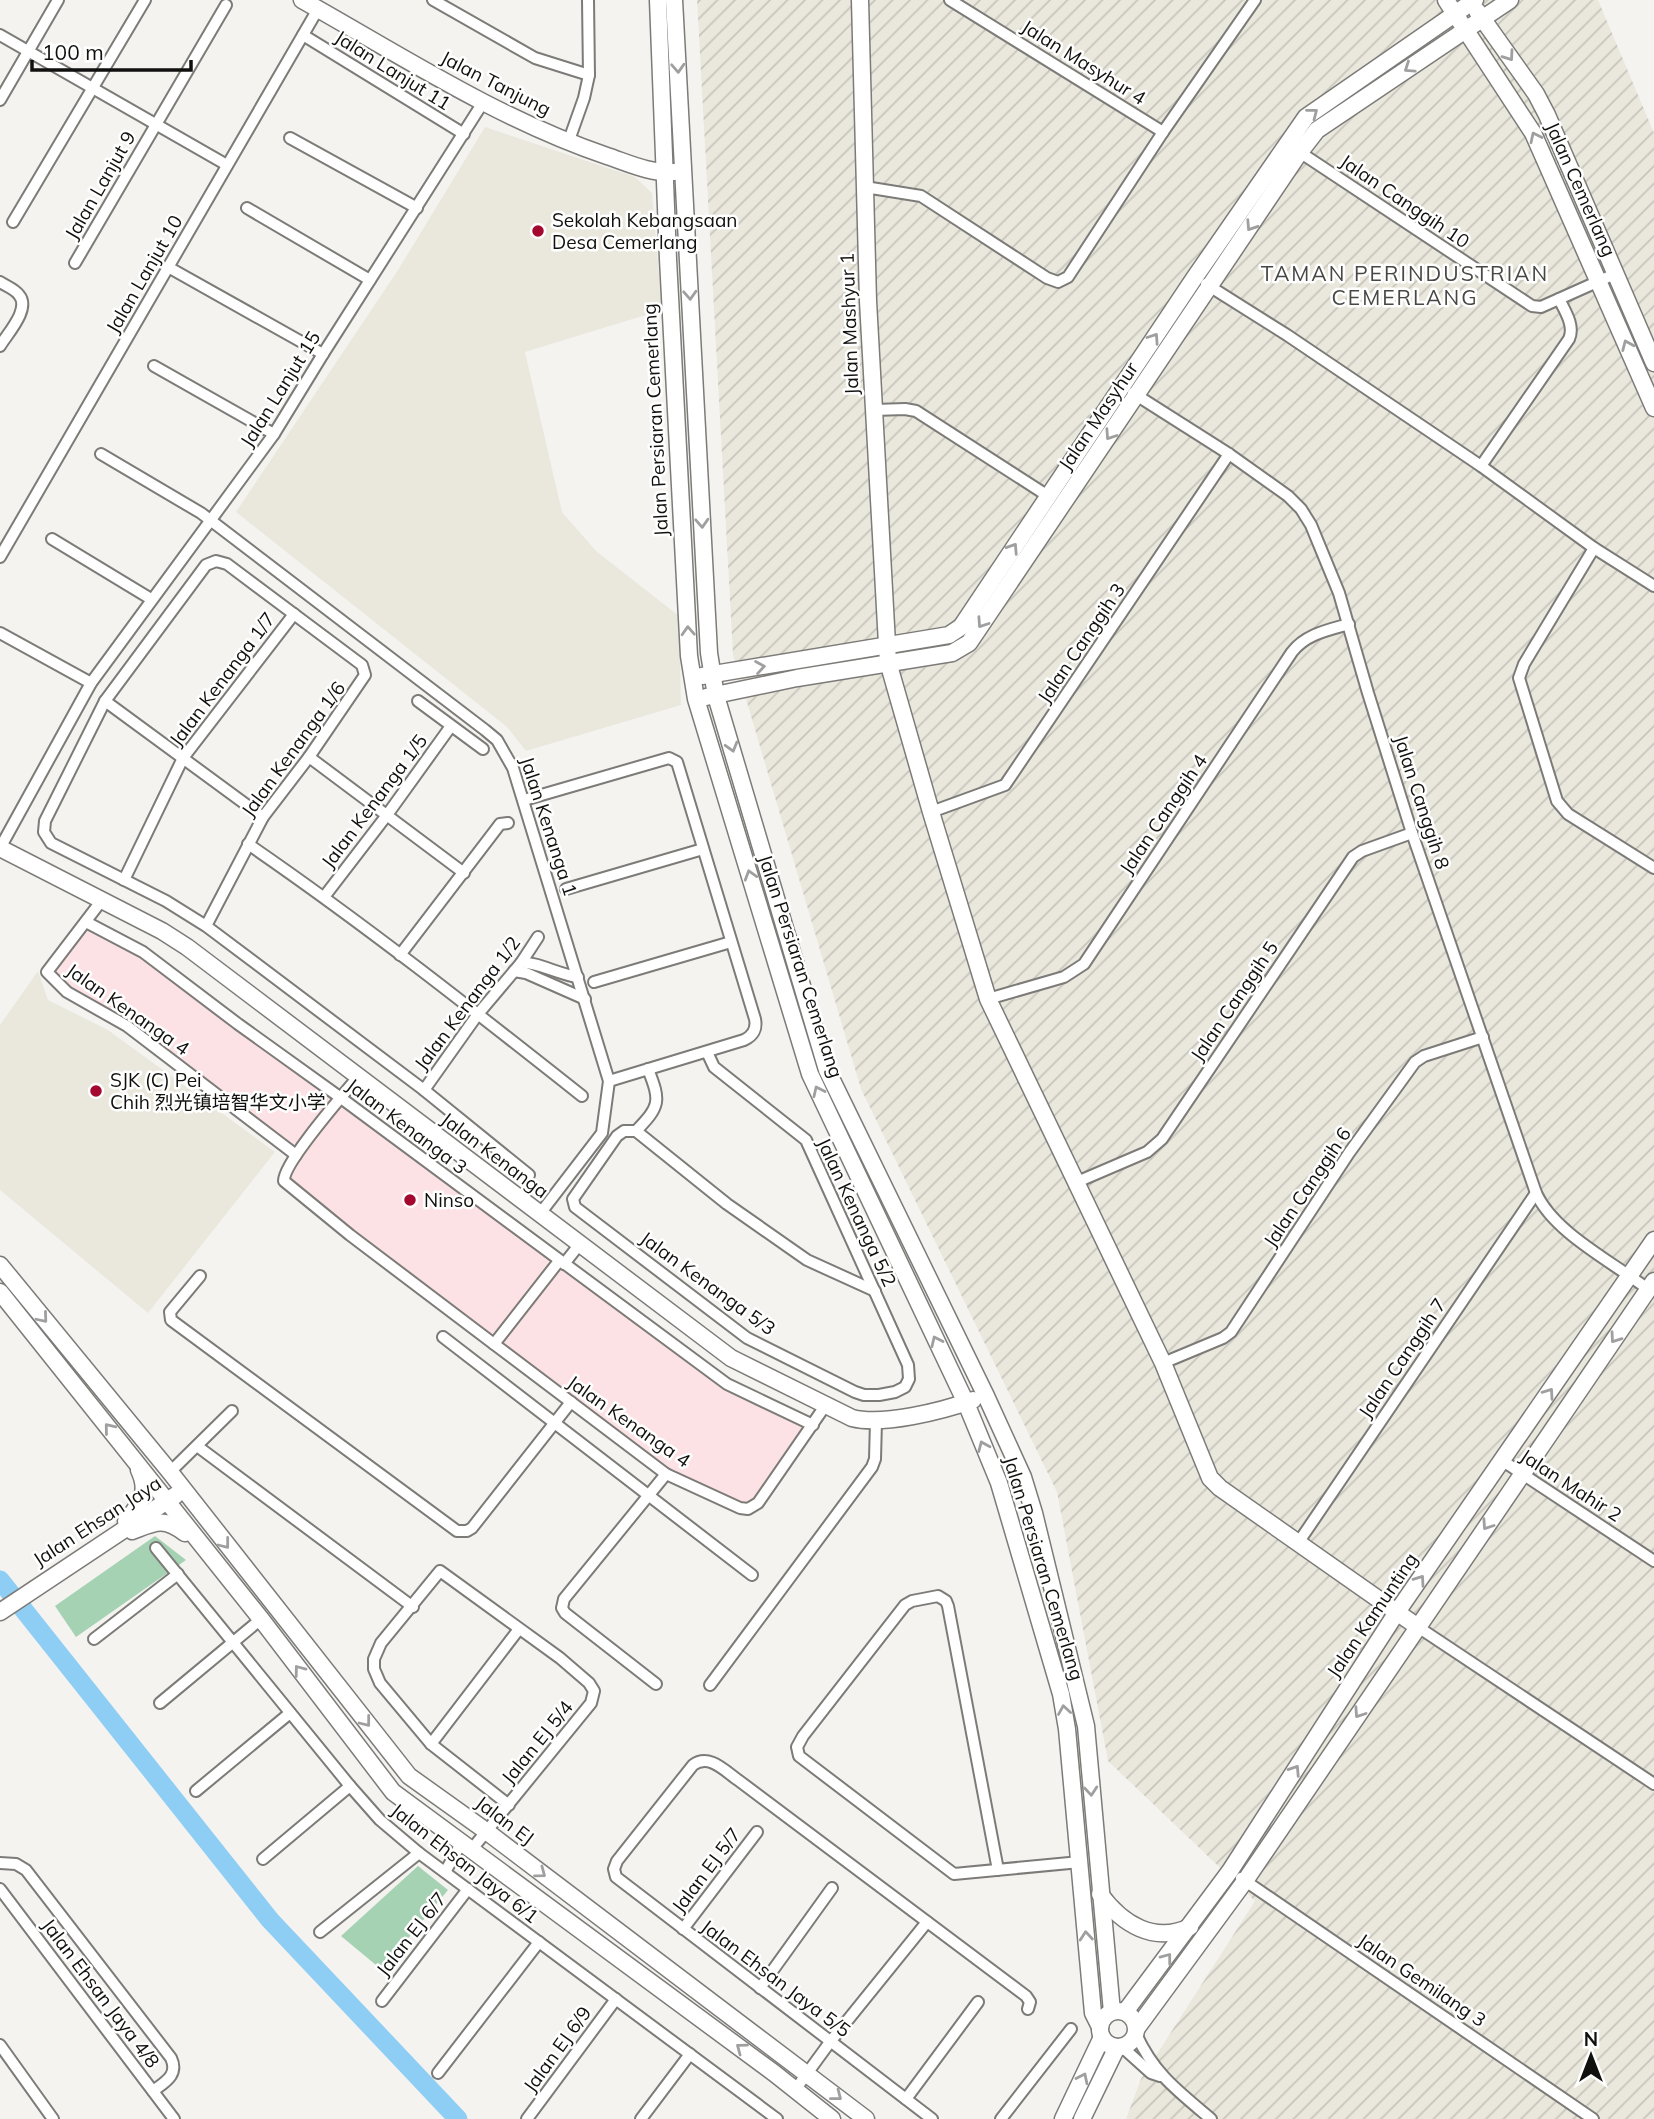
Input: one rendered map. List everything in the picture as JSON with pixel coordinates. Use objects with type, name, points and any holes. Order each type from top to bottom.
[{"type":"street","points":[[0,100],[58,0]]},
{"type":"street","points":[[13,222],[145,0]]},
{"type":"street","name":"Jalan Tanjung","points":[[303,0],[482,104],[568,143],[649,170],[664,173],[683,171]]},
{"type":"street","points":[[433,0],[535,58],[589,75]]},
{"type":"street","points":[[568,143],[589,75],[588,0]]},
{"type":"street","name":"Jalan Persiaran Cemerlang","points":[[658,0],[664,173],[689,656],[696,699],[810,1074],[966,1403],[1012,1521],[1061,1695],[1080,1862],[1093,2013],[1101,2032]]},
{"type":"street","name":"Jalan Persiaran Cemerlang","points":[[674,0],[709,653],[716,695],[827,1070],[986,1396],[1023,1478],[1034,1513],[1086,1726],[1100,1894],[1119,2012]]},
{"type":"street","name":"Jalan Mashyur 1","points":[[860,0],[874,410],[888,654],[931,812],[988,999],[1163,1363],[1210,1478],[1220,1488],[1418,1627]]},
{"type":"street","name":"Jalan Masyhur 4","points":[[950,0],[1163,132]]},
{"type":"street","points":[[865,187],[920,196],[1047,278],[1058,282],[1068,277],[1163,132],[1255,0]]},
{"type":"street","name":"Jalan Masyhur","points":[[696,699],[888,654],[949,635],[961,627],[1195,277],[1294,148],[1510,0]]},
{"type":"street","name":"Jalan Masyhur","points":[[693,678],[888,654],[952,653],[969,643],[1211,287],[1294,148],[1306,117],[1451,7],[1472,1]]},
{"type":"street","name":"Jalan Cemerlang","points":[[1472,1],[1536,94],[1547,115],[1654,363]]},
{"type":"street","name":"Jalan Lanjut 9","points":[[75,263],[226,5]]},
{"type":"street","name":"Jalan Cemerlang","points":[[1451,7],[1533,133],[1654,408]]},
{"type":"street","name":"Jalan Lanjut 10","points":[[0,557],[318,9]]},
{"type":"street","points":[[0,34],[227,165]]},
{"type":"street","name":"Jalan Lanjut 11","points":[[303,35],[464,134]]},
{"type":"street","name":"Jalan Lanjut 15","points":[[0,848],[91,683],[274,434],[482,104]]},
{"type":"street","points":[[290,138],[417,208]]},
{"type":"street","name":"Jalan Canggih 10","points":[[1294,148],[1532,306],[1541,307],[1617,273]]},
{"type":"street","points":[[247,208],[370,280]]},
{"type":"street","points":[[168,267],[323,354]]},
{"type":"street","points":[[1195,277],[1287,335],[1481,467],[1594,548],[1654,586]]},
{"type":"street","points":[[0,282],[18,293],[23,301],[22,311],[0,346]]},
{"type":"street","points":[[1481,467],[1569,339],[1571,325],[1559,299]]},
{"type":"street","points":[[154,366],[274,434]]},
{"type":"street","name":"Jalan Canggih 8","points":[[1121,386],[1229,454],[1288,496],[1306,516],[1339,593],[1412,833],[1536,1193],[1543,1208],[1557,1224],[1630,1275],[1651,1285]]},
{"type":"street","points":[[874,410],[916,411],[1048,496]]},
{"type":"street","name":"Jalan Kenanga 1","points":[[101,454],[211,521],[497,740],[513,768],[524,800],[609,1081],[602,1133],[539,1215]]},
{"type":"street","name":"Jalan Canggih 3","points":[[931,812],[1005,785],[1229,454]]},
{"type":"street","points":[[52,539],[151,599]]},
{"type":"street","points":[[1594,548],[1524,664],[1519,677],[1557,801],[1568,814],[1653,865]]},
{"type":"street","points":[[294,614],[227,564],[216,561],[209,563],[105,701],[45,821],[44,832],[51,843],[166,901],[206,926],[424,1090],[529,1175]]},
{"type":"street","name":"Jalan Kenanga 1/6","points":[[206,926],[262,817],[365,678],[363,667],[294,614]]},
{"type":"street","name":"Jalan Kenanga 1/7","points":[[124,880],[183,758],[294,614]]},
{"type":"street","name":"Jalan Canggih 4","points":[[988,999],[1064,977],[1084,964],[1292,652],[1318,632],[1349,624]]},
{"type":"street","points":[[0,633],[91,683]]},
{"type":"street","points":[[105,701],[262,817]]},
{"type":"street","points":[[418,701],[483,749]]},
{"type":"street","name":"Jalan Kenanga 1/5","points":[[324,897],[451,726]]},
{"type":"street","points":[[309,757],[464,873]]},
{"type":"street","points":[[524,800],[665,759],[673,759],[678,765],[755,1019],[754,1032],[748,1039],[609,1081]]},
{"type":"street","points":[[400,954],[500,824],[508,823]]},
{"type":"street","name":"Jalan Canggih 5","points":[[1077,1182],[1147,1152],[1162,1139],[1353,857],[1359,852],[1412,833]]},
{"type":"street","points":[[248,844],[400,954],[582,1096]]},
{"type":"street","name":"Jalan Kenanga","points":[[0,848],[180,943],[731,1358],[852,1418],[876,1421],[966,1403],[986,1396]]},
{"type":"street","points":[[566,888],[703,849]]},
{"type":"street","name":"Jalan Kenanga 4","points":[[102,900],[47,972],[66,992],[127,1026],[296,1155]]},
{"type":"street","name":"Jalan Kenanga 3","points":[[86,922],[143,952],[727,1384],[813,1424]]},
{"type":"street","name":"Jalan Kenanga 1/2","points":[[424,1090],[478,1014],[538,937]]},
{"type":"street","points":[[593,982],[731,942]]},
{"type":"street","points":[[517,967],[528,962],[558,974],[578,977]]},
{"type":"street","points":[[517,967],[585,999]]},
{"type":"street","name":"Jalan Canggih 6","points":[[1163,1363],[1223,1338],[1231,1332],[1349,1153],[1415,1062],[1424,1056],[1483,1037]]},
{"type":"street","name":"Jalan Kenanga 5/2","points":[[707,1052],[714,1067],[806,1140],[908,1364],[910,1375],[907,1383]]},
{"type":"street","points":[[648,1069],[658,1101],[656,1108],[636,1131],[727,1204],[807,1260],[875,1291]]},
{"type":"street","name":"Jalan Kenanga 4","points":[[358,1077],[296,1155],[284,1175],[287,1185],[666,1474],[740,1508],[752,1508],[825,1406]]},
{"type":"street","name":"Jalan Kenanga 5/3","points":[[636,1131],[624,1131],[617,1136],[573,1199],[575,1207],[747,1338],[855,1392],[872,1396],[888,1394],[901,1390],[907,1383]]},
{"type":"street","name":"Jalan Canggih 7","points":[[1298,1543],[1536,1193]]},
{"type":"street","name":"Jalan Kamunting","points":[[1119,2012],[1191,1927],[1230,1871],[1397,1612],[1654,1240]]},
{"type":"street","points":[[494,1344],[561,1262],[579,1245]]},
{"type":"street","name":"Jalan EJ","points":[[0,1265],[170,1472],[409,1776],[486,1831],[866,2119]]},
{"type":"street","points":[[200,1276],[170,1312],[171,1320],[452,1529],[461,1531],[472,1528],[571,1402]]},
{"type":"street","points":[[1082,2119],[1119,2047],[1129,2044],[1245,1881],[1651,1285]]},
{"type":"street","points":[[0,1292],[261,1619],[385,1783],[401,1798],[832,2119]]},
{"type":"street","points":[[443,1337],[752,1575]]},
{"type":"street","points":[[170,1472],[232,1411]]},
{"type":"street","points":[[710,1685],[873,1465],[876,1421]]},
{"type":"street","points":[[197,1446],[413,1607]]},
{"type":"street","points":[[110,1537],[139,1506],[144,1495],[144,1482],[132,1457]]},
{"type":"street","name":"Jalan Mahir 2","points":[[1503,1461],[1654,1561]]},
{"type":"street","points":[[656,1684],[565,1613],[562,1604],[666,1474]]},
{"type":"street","name":"Jalan Ehsan Jaya","points":[[0,1612],[184,1490]]},
{"type":"street","points":[[110,1537],[163,1521],[172,1523],[198,1543]]},
{"type":"street","name":"Jalan Ehsan Jaya 6/1","points":[[156,1548],[380,1820],[444,1872],[777,2119]]},
{"type":"street","points":[[430,1744],[519,1629],[440,1571],[377,1650],[374,1669],[380,1683],[430,1744],[509,1805]]},
{"type":"street","points":[[94,1639],[178,1574]]},
{"type":"street","points":[[998,1870],[948,1606],[946,1601],[938,1596],[912,1601],[905,1605],[803,1736],[797,1751],[802,1760],[954,1874],[998,1870],[1080,1862]]},
{"type":"street","points":[[160,1703],[261,1619]]},
{"type":"street","points":[[1418,1627],[1654,1784]]},
{"type":"street","name":"Jalan EJ 5/4","points":[[444,1872],[467,1845],[486,1831],[509,1805],[594,1695],[589,1683],[519,1629]]},
{"type":"street","points":[[196,1791],[290,1713]]},
{"type":"street","name":"Jalan Ehsan Jaya 5/5","points":[[928,1922],[716,1765],[704,1760],[693,1765],[619,1858],[614,1869],[616,1877],[932,2119]]},
{"type":"street","points":[[263,1859],[350,1786]]},
{"type":"street","name":"Jalan EJ 5/7","points":[[683,1929],[757,1832]]},
{"type":"street","points":[[320,1932],[419,1853]]},
{"type":"street","points":[[0,1863],[16,1864],[26,1870],[171,2059],[174,2067],[172,2075],[153,2091]]},
{"type":"street","name":"Jalan Gemilang 3","points":[[1230,1871],[1594,2119]]},
{"type":"street","points":[[760,1988],[832,1888]]},
{"type":"street","name":"Jalan Ehsan Jaya 4/8","points":[[0,1889],[174,2119]]},
{"type":"street","name":"Jalan EJ 6/7","points":[[382,2001],[468,1889]]},
{"type":"street","points":[[1100,1894],[1120,1916],[1142,1930],[1169,1934],[1191,1927]]},
{"type":"street","points":[[795,2090],[830,2042],[928,1922],[1026,1996],[1030,2002],[1028,2009]]},
{"type":"street","points":[[439,2073],[539,1942]]},
{"type":"street","name":"Jalan EJ 6/9","points":[[527,2119],[616,1999]]},
{"type":"street","points":[[906,2099],[978,2002]]},
{"type":"street","points":[[1063,2119],[1101,2032],[1104,2017],[1119,2012],[1133,2018],[1136,2031],[1160,2076]]},
{"type":"street","points":[[1001,2119],[1071,2029]]},
{"type":"street","points":[[1101,2032],[1111,2045],[1119,2047],[1151,2073],[1160,2076],[1211,2119]]},
{"type":"street","points":[[0,2045],[53,2119]]},
{"type":"street","points":[[641,2119],[690,2054]]},
{"type":"street","points":[[753,2119],[762,2108]]},
{"type":"shaded area","points":[[697,0],[1598,0],[1654,133],[1654,2119],[1126,2119],[1141,2079],[1255,1901],[1108,1761],[1057,1492],[861,1089],[733,655]]},
{"type":"shaded area","points":[[485,127],[635,177],[652,193],[662,310],[525,352],[562,512],[596,551],[679,616],[681,705],[526,751],[507,727],[236,512],[398,270]]},
{"type":"shaded area","points":[[87,928],[142,956],[725,1388],[806,1426],[754,1502],[744,1505],[667,1470],[384,1256],[288,1178],[301,1154],[69,988],[52,971]]},
{"type":"shaded area","name":"SJK (C) Pei Chih 烈光镇培智华文小学","points":[[38,971],[48,1000],[108,1030],[275,1152],[148,1313],[0,1190],[0,1025]]},
{"type":"green space","points":[[155,1536],[186,1560],[76,1637],[55,1606]]},
{"type":"green space","points":[[418,1866],[448,1890],[382,1970],[341,1936]]},
{"type":"waterway","points":[[0,1580],[270,1920],[458,2119]]},
{"type":"place","name":"Sekolah Kebangsaan Desa Cemerlang","points":[[538,231]]},
{"type":"place","name":"SJK (C) Pei Chih 烈光镇培智华文小学","points":[[96,1091]]},
{"type":"place","name":"Ninso","points":[[410,1200]]},
{"type":"district","name":"TAMAN PERINDUSTRIAN CEMERLANG","points":[[1405,285]]}]
